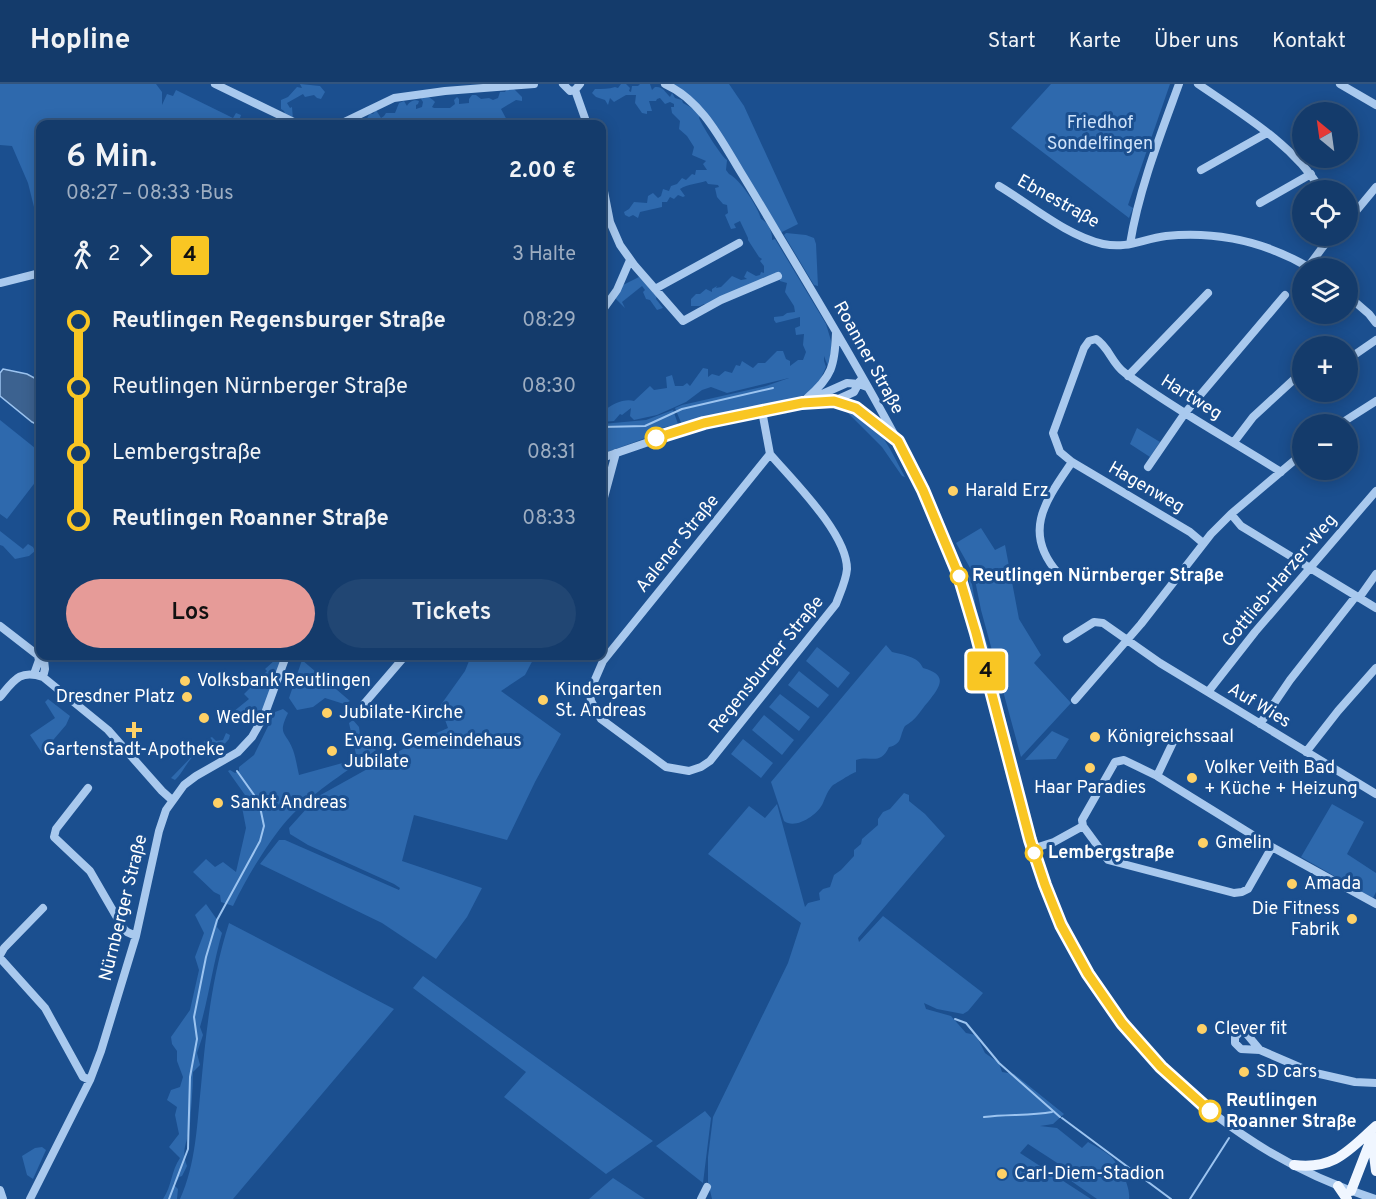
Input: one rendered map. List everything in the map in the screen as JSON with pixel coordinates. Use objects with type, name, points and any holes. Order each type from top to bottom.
[{"type":"main road","points":[[1294,1165],[1318,1166],[1332,1162],[1352,1149],[1376,1126]]},
{"type":"main road","points":[[1338,1186],[1349,1195],[1376,1126]]},
{"type":"main road","points":[[1376,1144],[1374,1155],[1376,1171]]},
{"type":"street","points":[[215,84],[287,120]]},
{"type":"street","points":[[348,120],[377,105],[402,96],[534,84]]},
{"type":"street","points":[[563,84],[567,90],[577,87],[586,120]]},
{"type":"street","name":"Roanner Straße","points":[[664,84],[693,103],[712,127],[836,331],[860,380],[868,388],[898,441],[936,519],[961,583],[1032,849],[1047,892],[1069,940],[1103,997],[1134,1038],[1161,1067],[1203,1105],[1236,1130],[1294,1165],[1338,1186]]},
{"type":"street","points":[[1130,244],[1134,220],[1145,184],[1179,84]]},
{"type":"street","points":[[1198,84],[1267,133],[1315,180]]},
{"type":"street","points":[[1340,84],[1376,105]]},
{"type":"street","points":[[1202,170],[1267,133]]},
{"type":"street","points":[[1260,203],[1311,174]]},
{"type":"street","name":"Ebnestraße","points":[[999,186],[1084,238],[1124,246],[1164,236],[1227,236],[1266,247],[1292,260]]},
{"type":"street","points":[[1358,209],[1376,187]]},
{"type":"street","points":[[606,201],[612,230],[630,260],[683,321],[721,300],[777,276]]},
{"type":"street","points":[[655,289],[739,243]]},
{"type":"street","points":[[606,305],[617,290],[630,260]]},
{"type":"street","points":[[0,283],[36,274]]},
{"type":"street","points":[[1128,376],[1208,293]]},
{"type":"street","points":[[1148,467],[1185,413],[1286,296]]},
{"type":"street","points":[[1358,304],[1370,314],[1376,323]]},
{"type":"street","points":[[802,403],[821,386],[833,369],[836,331]]},
{"type":"street","name":"Hartweg","points":[[1096,339],[1103,343],[1115,363],[1128,376],[1281,472]]},
{"type":"street","name":"Hagenweg","points":[[1096,339],[1089,341],[1084,348],[1053,434],[1060,452],[1071,462],[1183,527],[1203,543]]},
{"type":"street","points":[[1358,352],[1376,340]]},
{"type":"street","points":[[802,403],[847,383],[860,380]]},
{"type":"street","points":[[606,457],[704,423],[802,403],[834,401],[854,392],[860,380]]},
{"type":"street","points":[[1234,442],[1253,417],[1292,381]]},
{"type":"street","points":[[834,401],[856,408],[898,441]]},
{"type":"street","points":[[1356,414],[1376,401]]},
{"type":"street","points":[[762,411],[770,454]]},
{"type":"street","points":[[606,490],[616,453]]},
{"type":"street","name":"Aalener Straße","points":[[606,657],[770,454]]},
{"type":"street","name":"Regensburger Straße","points":[[590,691],[594,709],[601,719],[666,767],[689,771],[701,767],[710,761],[836,604],[847,568],[842,547],[826,519],[770,454]]},
{"type":"street","points":[[1058,573],[1043,548],[1040,531],[1041,516],[1044,506],[1071,462]]},
{"type":"street","points":[[1075,700],[1128,640],[1203,543],[1231,514],[1292,463]]},
{"type":"street","name":"Gottlieb-Harzer-Weg","points":[[1208,692],[1242,647],[1376,491]]},
{"type":"street","points":[[1231,514],[1241,526],[1376,608]]},
{"type":"street","points":[[1260,724],[1290,680],[1376,574]]},
{"type":"street","name":"Auf Wies","points":[[1067,639],[1098,621],[1109,626],[1160,663],[1306,752],[1375,790]]},
{"type":"street","points":[[0,626],[36,654]]},
{"type":"street","points":[[34,674],[39,660]]},
{"type":"street","points":[[43,677],[44,660]]},
{"type":"street","name":"Nürnberger Straße","points":[[30,1199],[90,1080],[101,1051],[136,936],[159,831],[166,810],[184,785],[238,752],[252,737],[264,716],[285,660]]},
{"type":"street","points":[[357,712],[402,660]]},
{"type":"street","name":"Aalener Straße","points":[[590,691],[604,660]]},
{"type":"street","points":[[1306,752],[1376,668]]},
{"type":"street","points":[[0,697],[18,678],[26,674],[43,677],[108,730],[172,800]]},
{"type":"street","points":[[1157,776],[1176,736]]},
{"type":"street","points":[[1272,847],[1248,889],[1234,893],[1108,860],[1083,825],[1082,820],[1115,762],[1124,760],[1157,776],[1272,847],[1375,902]]},
{"type":"street","points":[[88,789],[56,829],[54,837],[90,871],[123,928],[136,936]]},
{"type":"street","points":[[1032,849],[1054,842],[1083,825]]},
{"type":"street","points":[[43,908],[4,948],[0,957],[39,999],[83,1077],[90,1080]]},
{"type":"street","points":[[1260,1050],[1311,1072],[1355,1082],[1376,1083]]},
{"type":"street","points":[[702,1199],[707,1187]]},
{"type":"street","points":[[0,1190],[3,1199]]},
{"type":"street","points":[[1349,1195],[1375,1199]]},
{"type":"green space","points":[[0,84],[156,84],[162,92],[162,105],[167,94],[173,96],[176,90],[233,118],[236,113],[241,115],[239,120],[36,120],[36,215],[28,183],[12,146],[0,145]]},
{"type":"green space","points":[[300,84],[320,86],[325,92],[321,99],[314,95],[305,97],[303,94],[287,103],[290,108],[292,107],[293,119],[281,109],[281,100],[288,97],[297,87],[302,88]]},
{"type":"green space","points":[[621,84],[626,84],[631,92],[632,86],[640,84],[650,84],[652,90],[660,87],[670,97],[672,93],[675,98],[701,113],[699,118],[701,122],[727,160],[726,170],[748,194],[761,219],[770,228],[772,240],[775,239],[826,324],[832,344],[829,369],[824,356],[826,367],[819,382],[812,390],[794,401],[682,425],[675,408],[766,386],[789,378],[727,393],[711,387],[702,390],[686,402],[657,415],[634,420],[630,416],[631,408],[622,415],[620,414],[614,421],[606,422],[606,409],[619,402],[634,401],[650,386],[654,390],[667,388],[666,377],[672,375],[675,386],[683,386],[687,383],[690,386],[703,368],[708,369],[708,377],[712,374],[719,376],[725,371],[732,373],[736,365],[740,366],[742,361],[753,368],[758,363],[765,363],[777,351],[783,351],[786,359],[790,361],[790,366],[798,360],[803,360],[806,352],[803,345],[804,334],[796,335],[795,328],[800,326],[800,317],[776,323],[774,320],[774,317],[795,312],[785,292],[787,283],[780,281],[778,272],[708,306],[704,304],[691,306],[691,299],[696,294],[706,289],[712,292],[712,289],[717,286],[716,288],[721,287],[732,276],[741,280],[747,279],[744,277],[747,271],[756,276],[761,272],[764,273],[764,266],[760,261],[762,259],[748,240],[740,221],[734,224],[736,228],[731,229],[725,215],[728,213],[727,205],[717,197],[715,188],[719,187],[718,185],[708,184],[706,181],[686,186],[680,189],[685,196],[678,195],[674,199],[670,197],[667,202],[662,202],[662,207],[640,212],[638,218],[625,215],[624,212],[634,202],[647,203],[648,196],[653,193],[658,198],[663,189],[669,191],[671,186],[677,184],[682,178],[686,180],[692,174],[695,175],[696,170],[707,170],[703,164],[706,161],[692,155],[694,147],[679,129],[680,121],[672,113],[671,107],[674,107],[674,104],[670,102],[665,104],[660,98],[656,101],[649,101],[652,111],[647,111],[647,114],[642,113],[635,103],[636,95],[626,95],[614,102],[610,98],[608,105],[605,100],[592,93],[595,89],[618,88]]},
{"type":"green space","points":[[665,84],[729,84],[744,106],[798,224],[778,234],[707,119]]},
{"type":"green space","name":"Friedhof Sondelfingen","points":[[1051,84],[1170,84],[1128,205],[1133,208],[1129,218],[1011,128]]},
{"type":"green space","points":[[507,89],[514,89],[522,97],[522,101],[516,100],[501,109],[507,120],[366,120],[370,113],[373,114],[376,110],[381,118],[386,113],[395,113],[399,103],[404,101],[407,106],[412,101],[419,101],[416,109],[422,107],[422,97],[431,98],[435,102],[432,107],[434,108],[450,108],[455,104],[454,100],[457,97],[459,104],[469,103],[472,95],[481,99],[493,100],[498,98],[500,92],[505,92]]},
{"type":"green space","points":[[786,233],[814,238],[818,286],[814,285],[784,235]]},
{"type":"green space","points":[[639,277],[657,296],[656,299],[663,308],[657,310],[650,300],[646,299],[642,286],[622,302],[625,308],[615,298],[621,286]]},
{"type":"green space","points":[[845,407],[857,413],[874,427],[888,445],[905,477],[882,447],[847,412]]},
{"type":"green space","points":[[673,410],[678,424],[650,431],[651,436],[606,453],[606,424],[646,420]]},
{"type":"green space","points":[[0,420],[36,449],[36,481],[7,519],[0,514]]},
{"type":"green space","points":[[1137,428],[1160,442],[1150,457],[1130,444]]},
{"type":"green space","points":[[981,528],[995,550],[1005,545],[1019,619],[1041,655],[1034,663],[1071,703],[1021,757],[981,610],[974,575],[956,543]]},
{"type":"green space","points":[[0,531],[23,549],[28,544],[35,551],[29,556],[15,559],[0,545]]},
{"type":"green space","points":[[968,575],[971,578],[976,608],[991,656],[1014,763],[973,606]]},
{"type":"green space","points":[[886,645],[892,652],[914,658],[923,668],[937,674],[940,682],[936,692],[915,718],[905,726],[897,744],[889,747],[886,753],[879,758],[856,760],[856,772],[832,786],[820,808],[806,820],[794,824],[784,821],[771,782]]},
{"type":"green space","points":[[817,647],[850,673],[838,688],[806,661]]},
{"type":"green space","points":[[275,660],[283,660],[263,715],[234,719],[228,716],[249,699],[244,694],[267,671],[265,669]]},
{"type":"green space","points":[[302,660],[350,701],[344,704],[325,698],[313,707],[297,710],[289,698]]},
{"type":"green space","points":[[469,660],[533,660],[525,675],[501,691],[561,734],[507,840],[414,815],[402,861],[482,888],[467,917],[436,959],[382,923],[260,864],[279,840],[285,840],[399,890],[400,888],[394,884],[308,845],[290,834],[289,828],[317,797],[414,743],[448,728],[440,706],[465,671]]},
{"type":"green space","points":[[799,671],[829,695],[818,708],[788,685]]},
{"type":"green space","points":[[780,694],[810,717],[799,731],[769,707]]},
{"type":"green space","points":[[48,699],[70,716],[66,725],[42,753],[30,735],[55,718],[45,702]]},
{"type":"green space","points":[[283,709],[288,713],[283,730],[293,750],[299,775],[357,759],[349,723],[353,720],[359,727],[360,735],[376,750],[312,797],[289,818],[260,857],[233,906],[221,902],[220,895],[193,872],[206,859],[215,867],[223,862],[236,872],[246,828],[241,802],[245,795],[228,771],[235,773],[239,771],[239,767],[254,755],[275,712]]},
{"type":"green space","points":[[764,715],[794,740],[782,755],[752,730]]},
{"type":"green space","points":[[1052,731],[1069,739],[1056,759],[1025,760]]},
{"type":"green space","points":[[226,733],[230,735],[229,739],[221,748],[208,747],[203,753],[191,759],[175,780],[171,778],[202,746],[204,741],[212,737],[216,741],[223,740]]},
{"type":"green space","points":[[743,739],[773,763],[761,778],[731,754]]},
{"type":"green space","points":[[904,793],[909,795],[909,801],[925,814],[945,836],[858,938],[859,942],[883,916],[983,993],[963,1014],[937,1009],[924,1003],[926,1009],[951,1016],[966,1033],[976,1035],[985,1053],[999,1063],[1002,1072],[1014,1074],[1064,1114],[1053,1124],[1040,1126],[1057,1128],[1082,1148],[1088,1142],[1109,1155],[1124,1176],[1129,1199],[1097,1199],[1064,1176],[1065,1168],[1028,1144],[1020,1153],[1091,1199],[712,1199],[708,1182],[708,1157],[713,1117],[788,963],[801,923],[708,854],[749,806],[765,818],[777,804],[805,907],[808,903],[820,900],[819,893],[830,887],[834,875],[854,856],[854,850],[861,844],[862,839],[878,825],[878,819],[883,812],[890,809]]},
{"type":"green space","points":[[1332,804],[1364,822],[1347,854],[1376,873],[1376,892],[1373,898],[1301,857]]},
{"type":"green space","points":[[206,904],[218,921],[217,927],[222,933],[200,1027],[203,1035],[197,1053],[200,1065],[193,1072],[190,1124],[184,1154],[187,1166],[182,1176],[173,1184],[178,1189],[177,1199],[163,1199],[180,1158],[169,1147],[179,1134],[175,1115],[177,1107],[167,1100],[171,1090],[180,1087],[183,1077],[171,1037],[190,1010],[199,970],[195,957],[204,933],[195,915]]},
{"type":"green space","points":[[229,923],[394,1009],[233,1199],[180,1199],[193,1158],[210,1004]]},
{"type":"green space","points":[[423,976],[653,1141],[606,1174],[504,1097],[526,1072],[413,988]]},
{"type":"green space","points":[[705,1111],[711,1118],[703,1183],[656,1146]]},
{"type":"green space","points":[[42,1147],[46,1150],[33,1179],[27,1175],[22,1156],[35,1148]]},
{"type":"green space","points":[[613,1178],[645,1199],[589,1199]]},
{"type":"shaded area","points":[[3,369],[27,374],[36,379],[36,424],[0,396],[0,373]]},
{"type":"waterway","points":[[606,427],[645,426],[682,409],[773,388]]},
{"type":"waterway","points":[[169,1199],[188,1149],[190,1077],[197,1039],[194,1017],[206,957],[217,920],[260,841],[264,826],[259,802],[237,771]]},
{"type":"waterway","points":[[955,1019],[966,1023],[999,1063],[1060,1117]]},
{"type":"waterway","points":[[984,1117],[1052,1112]]},
{"type":"waterway","points":[[1062,1118],[1171,1199]]},
{"type":"waterway","points":[[1190,1199],[1229,1138]]},
{"type":"bus line","name":"4","points":[[656,438],[704,423],[802,403],[834,401],[856,408],[869,416],[898,441],[923,490],[959,576],[1030,840],[1061,925],[1088,974],[1122,1023],[1161,1067],[1210,1111]]},
{"type":"place","name":"Harald Erz","points":[[953,491]]},
{"type":"place","name":"Reutlingen Nürnberger Straße","points":[[959,576]]},
{"type":"place","name":"Volksbank Reutlingen","points":[[185,681]]},
{"type":"place","name":"Dresdner Platz","points":[[187,697]]},
{"type":"place","name":"Kindergarten St. Andreas","points":[[543,700]]},
{"type":"place","name":"Jubilate-Kirche","points":[[327,713]]},
{"type":"place","name":"Wedler","points":[[204,718]]},
{"type":"place","name":"Gartenstadt-Apotheke","points":[[134,730]]},
{"type":"place","name":"Königreichssaal","points":[[1095,737]]},
{"type":"place","name":"Evang. Gemeindehaus Jubilate","points":[[332,751]]},
{"type":"place","name":"Haar Paradies","points":[[1090,768]]},
{"type":"place","name":"Volker Veith Bad + Küche + Heizung","points":[[1192,778]]},
{"type":"place","name":"Sankt Andreas","points":[[218,803]]},
{"type":"place","name":"Gmelin","points":[[1203,843]]},
{"type":"place","name":"Lembergstraße","points":[[1034,853]]},
{"type":"place","name":"Amada","points":[[1292,884]]},
{"type":"place","name":"Die Fitness Fabrik","points":[[1352,919]]},
{"type":"place","name":"Clever fit","points":[[1202,1029]]},
{"type":"place","name":"SD cars","points":[[1244,1072]]},
{"type":"place","name":"Reutlingen Roanner Straße","points":[[1210,1111]]},
{"type":"place","name":"Carl-Diem-Stadion","points":[[1002,1174]]}]
